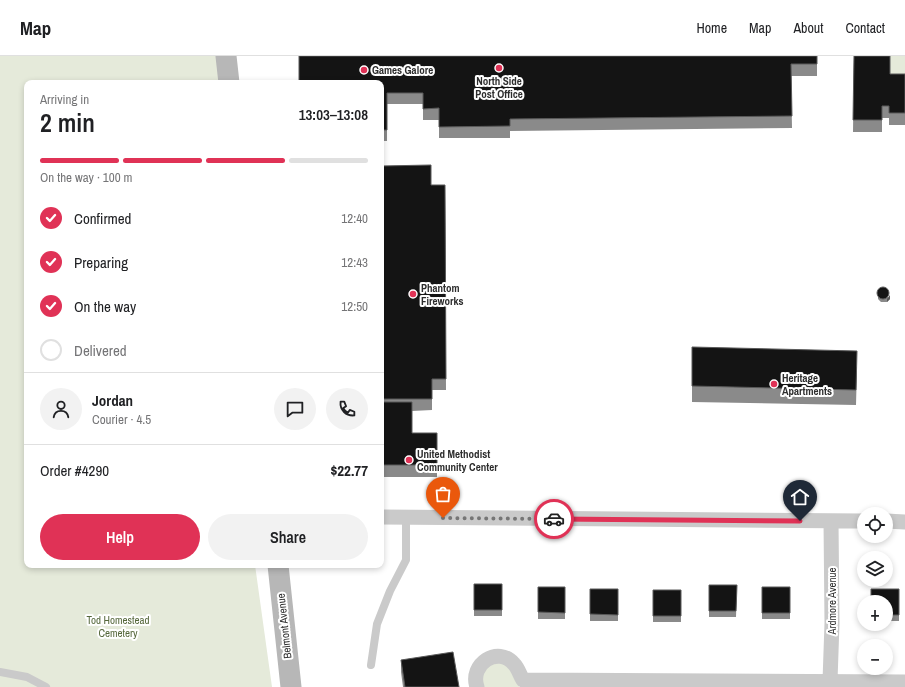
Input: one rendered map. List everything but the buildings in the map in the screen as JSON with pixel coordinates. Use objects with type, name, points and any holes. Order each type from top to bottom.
[{"type":"main road","points":[[226,56],[229,80]]},
{"type":"main road","name":"Belmont Avenue","points":[[278,568],[291,687]]},
{"type":"street","points":[[384,517],[857,521]]},
{"type":"street","name":"Ardmore Avenue","points":[[830,681],[832,623],[832,521]]},
{"type":"street","points":[[893,522],[905,522]]},
{"type":"street","points":[[477,687],[475,681],[476,672],[480,664],[488,658],[497,656],[506,658],[514,663],[521,684],[830,681],[905,682]]},
{"type":"lane","points":[[371,665],[377,624],[390,591],[406,560],[406,518]]},
{"type":"lane","points":[[0,672],[27,677],[46,687]]},
{"type":"green space","name":"Tod Homestead Cemetery","points":[[0,56],[226,56],[229,80],[24,80],[24,568],[255,568],[272,687],[0,687]]},
{"type":"green space","points":[[890,56],[905,56],[905,86],[890,86]]},
{"type":"green space","points":[[497,656],[523,680],[519,687],[477,687],[476,672]]},
{"type":"way so far","points":[[443,518],[554,519]]},
{"type":"place","name":"North Side Post Office","points":[[499,68]]},
{"type":"place","name":"Games Galore","points":[[364,70]]},
{"type":"place","name":"Phantom Fireworks","points":[[413,294]]},
{"type":"place","name":"Heritage Apartments","points":[[774,384]]},
{"type":"place","name":"United Methodist Community Center","points":[[409,460]]},
{"type":"route","points":[[554,519],[800,521]]}]
